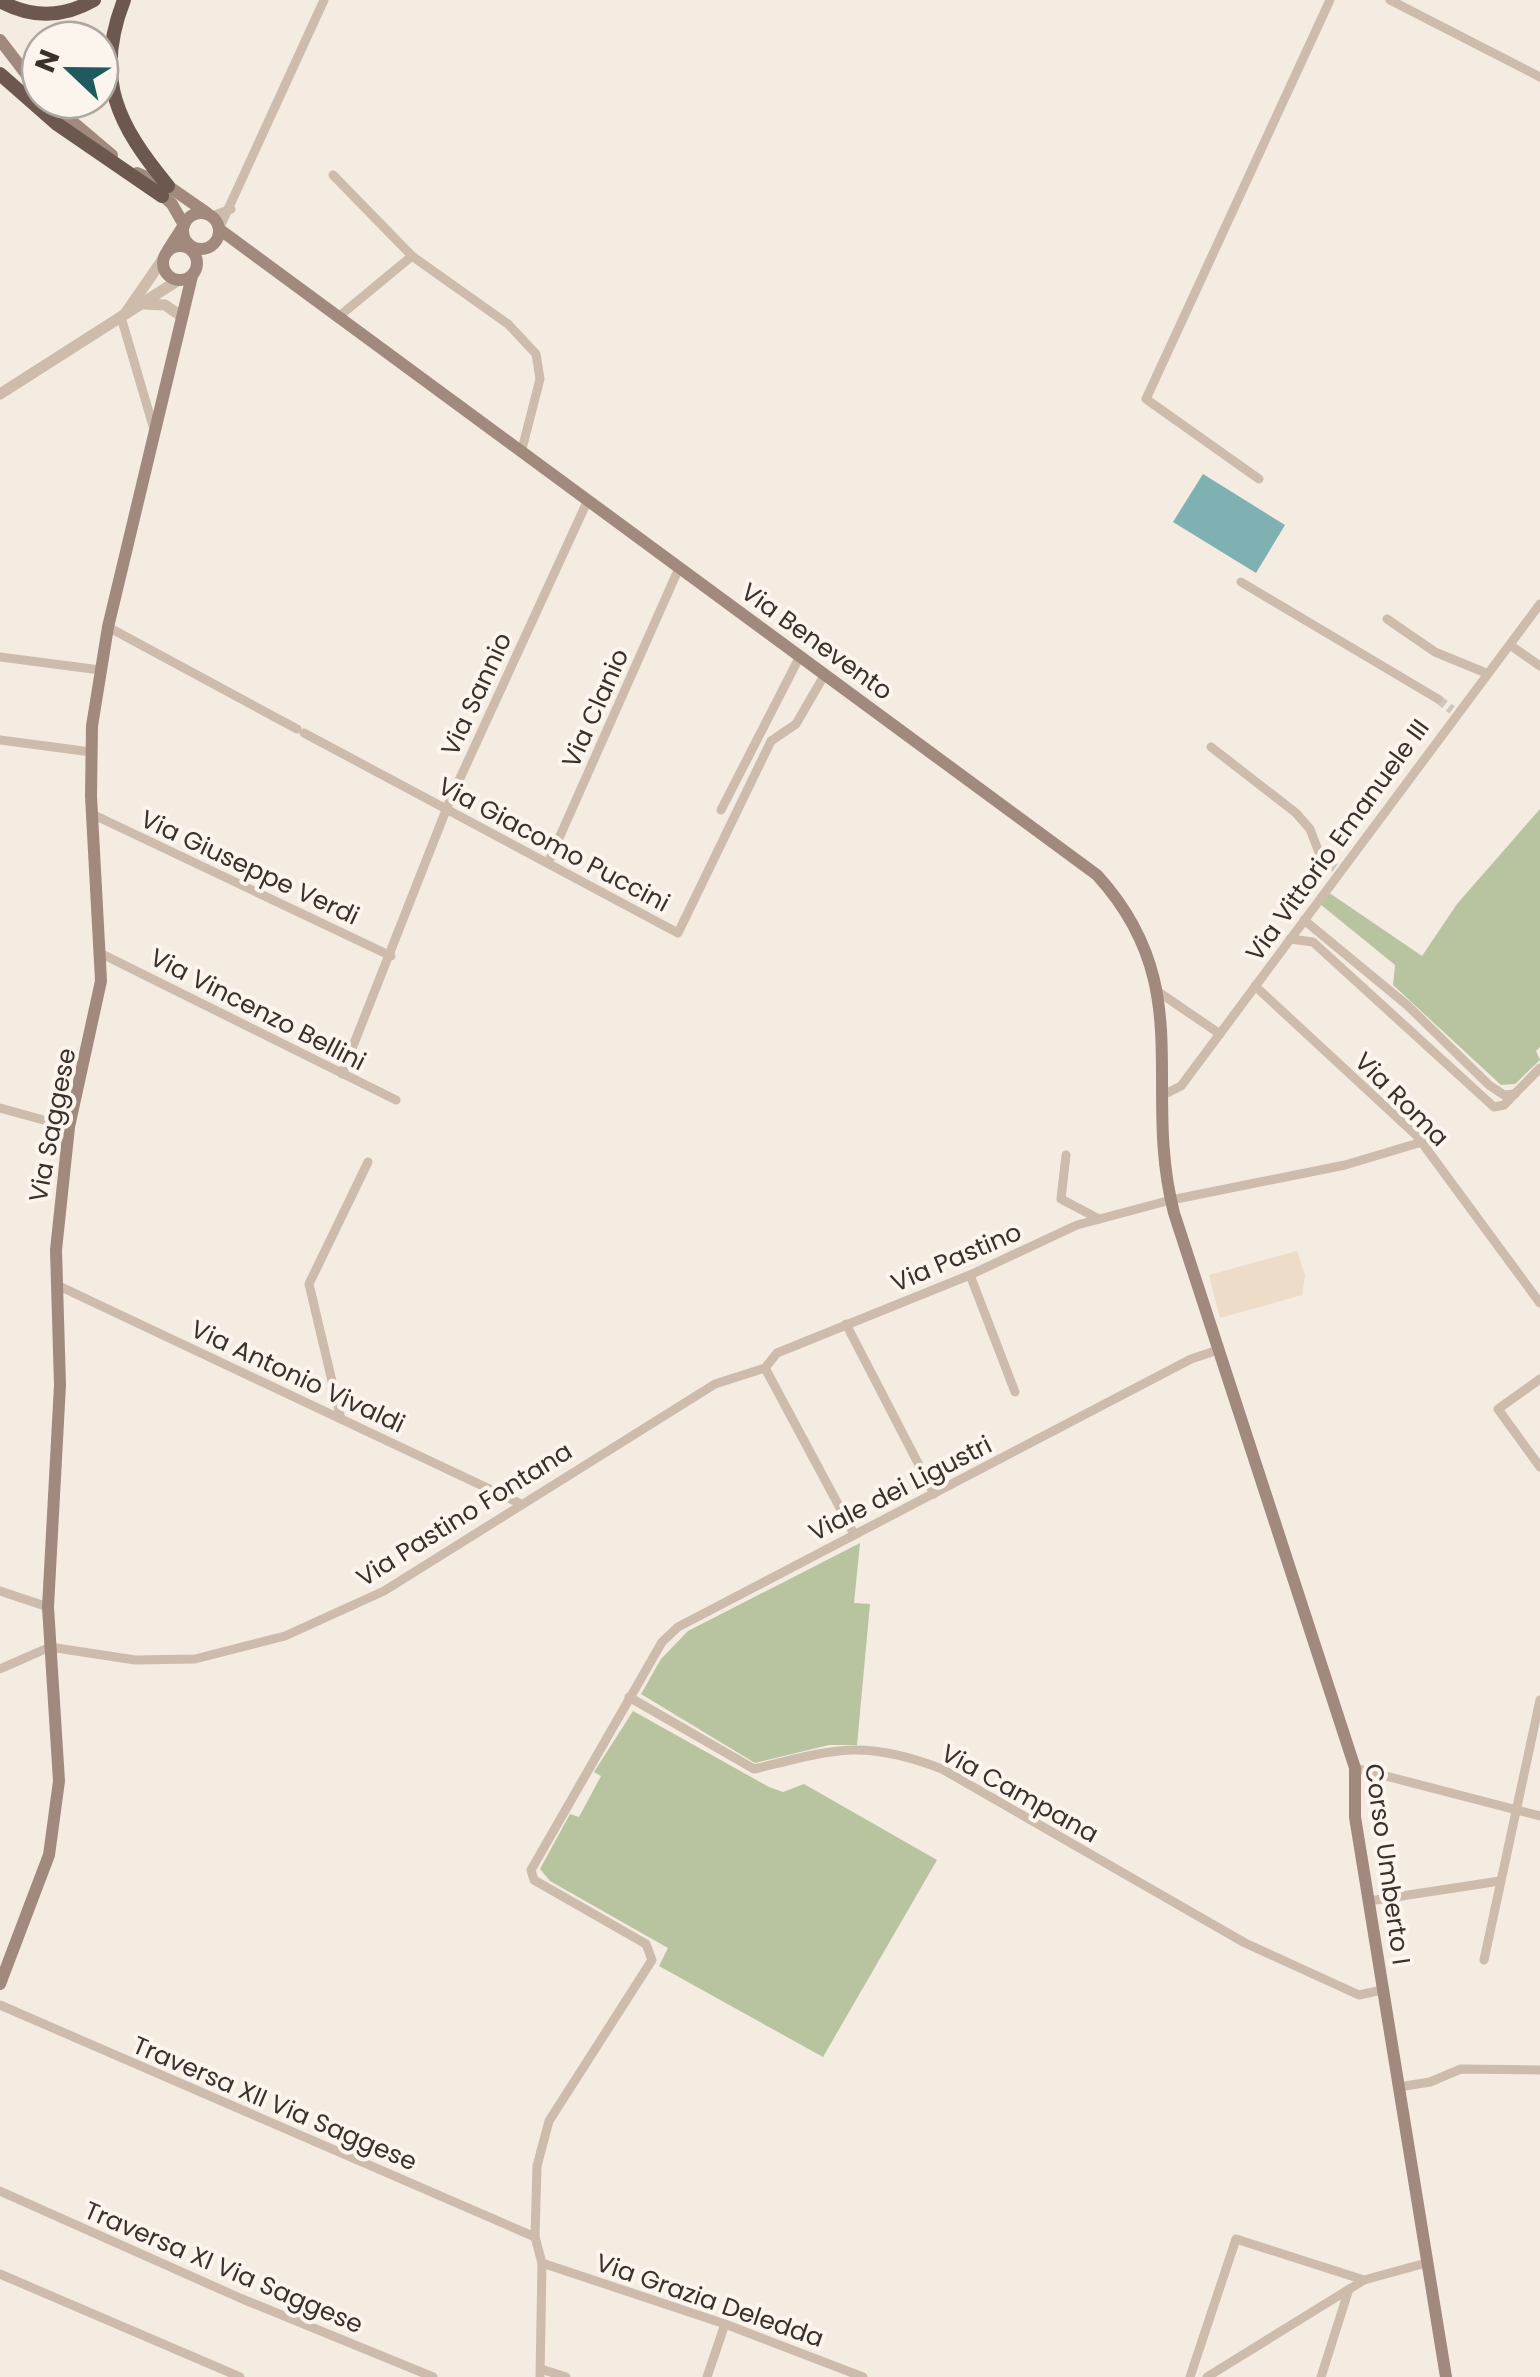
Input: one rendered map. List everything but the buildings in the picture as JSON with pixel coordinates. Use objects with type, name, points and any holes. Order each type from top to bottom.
[{"type":"highway","points":[[0,1],[37,14],[74,10],[94,0]]},
{"type":"highway","points":[[124,0],[109,60],[118,113],[165,191]]},
{"type":"highway","points":[[0,74],[83,144],[165,191]]},
{"type":"main road","points":[[0,40],[20,66]]},
{"type":"main road","points":[[72,120],[137,172],[214,225]]},
{"type":"main road","points":[[165,191],[184,225],[186,241],[195,248],[214,225]]},
{"type":"main road","points":[[181,316],[177,281],[164,271],[166,255],[195,214],[214,225]]},
{"type":"main road","name":"Via Benevento","points":[[214,225],[1097,875],[1137,932],[1160,993],[1170,1200]]},
{"type":"main road","name":"Via Saggese","points":[[0,1984],[49,1855],[59,1780],[48,1607],[60,1385],[58,1210],[69,1127],[93,1031],[102,954],[92,814],[92,752],[100,670],[181,316],[214,225]]},
{"type":"main road","points":[[166,255],[188,248],[195,254],[194,272],[177,281]]},
{"type":"main road","name":"Corso Umberto I","points":[[1170,1200],[1355,1768],[1355,1817],[1446,2377]]},
{"type":"street","points":[[214,225],[231,208],[324,0]]},
{"type":"street","points":[[1259,479],[1146,399],[1330,0]]},
{"type":"street","points":[[1390,0],[1540,77]]},
{"type":"street","points":[[333,175],[412,256],[508,324],[536,354],[540,379],[521,453]]},
{"type":"street","points":[[123,315],[166,255]]},
{"type":"street","points":[[336,318],[412,256]]},
{"type":"street","points":[[0,394],[177,281]]},
{"type":"street","points":[[144,304],[166,305],[181,316]]},
{"type":"street","points":[[123,315],[154,428]]},
{"type":"street","name":"Via Sannio","points":[[342,1074],[447,810],[587,502]]},
{"type":"street","name":"Via Clanio","points":[[548,863],[680,568]]},
{"type":"street","points":[[1240,582],[1438,700]]},
{"type":"street","name":"Via Vittorio Emanuele III","points":[[1163,1094],[1181,1086],[1454,711],[1540,604]]},
{"type":"street","points":[[1387,619],[1435,652],[1486,672]]},
{"type":"street","name":"Via Giacomo Puccini","points":[[108,628],[678,932],[771,742],[796,724],[825,674]]},
{"type":"street","points":[[1510,645],[1540,666]]},
{"type":"street","points":[[720,810],[800,656]]},
{"type":"street","points":[[0,657],[100,670]]},
{"type":"street","points":[[0,740],[92,752]]},
{"type":"street","points":[[1211,748],[1296,813],[1310,829],[1320,858]]},
{"type":"street","name":"Via Giuseppe Verdi","points":[[92,814],[391,956]]},
{"type":"street","points":[[1304,920],[1408,1005],[1489,1085],[1504,1095],[1514,1094]]},
{"type":"street","points":[[1290,939],[1313,942],[1487,1103],[1500,1107],[1540,1068]]},
{"type":"street","name":"Via Vincenzo Bellini","points":[[102,954],[396,1100]]},
{"type":"street","name":"Via Roma","points":[[1255,986],[1422,1142],[1540,1304]]},
{"type":"street","points":[[1160,993],[1220,1034]]},
{"type":"street","points":[[0,1108],[69,1127]]},
{"type":"street","points":[[1170,1200],[1345,1166],[1422,1142]]},
{"type":"street","points":[[1066,1155],[1061,1199],[1099,1218]]},
{"type":"street","points":[[340,1418],[308,1284],[368,1162]]},
{"type":"street","name":"Via Pastino","points":[[765,1368],[777,1353],[970,1276],[1099,1218],[1170,1200]]},
{"type":"street","points":[[970,1276],[1016,1392]]},
{"type":"street","name":"Via Antonio Vivaldi","points":[[59,1286],[520,1503]]},
{"type":"street","points":[[846,1324],[934,1494]]},
{"type":"street","name":"Viale dei Ligustri","points":[[534,2237],[537,2166],[549,2121],[652,1960],[646,1944],[530,1876],[662,1642],[678,1627],[854,1534],[1191,1359],[1218,1350]]},
{"type":"street","points":[[765,1368],[854,1534]]},
{"type":"street","name":"Via Pastino Fontana","points":[[50,1647],[135,1660],[194,1658],[285,1636],[384,1591],[715,1384],[765,1368]]},
{"type":"street","points":[[1540,1378],[1498,1409],[1540,1467]]},
{"type":"street","points":[[0,1591],[48,1607]]},
{"type":"street","points":[[0,1669],[50,1647]]},
{"type":"street","name":"Via Campana","points":[[629,1696],[754,1768],[836,1748],[904,1755],[942,1769],[1245,1942],[1359,1994],[1382,1990]]},
{"type":"street","points":[[1484,1960],[1540,1700]]},
{"type":"street","points":[[1355,1768],[1540,1816]]},
{"type":"street","points":[[1369,1900],[1500,1881]]},
{"type":"street","name":"Traversa XII Via Saggese","points":[[0,2005],[534,2237]]},
{"type":"street","points":[[1399,2087],[1430,2082],[1461,2070],[1540,2070]]},
{"type":"street","name":"Traversa XI Via Saggese","points":[[0,2191],[240,2298],[433,2377]]},
{"type":"street","points":[[534,2237],[542,2263],[540,2373],[566,2377]]},
{"type":"street","points":[[1190,2377],[1236,2239],[1364,2280]]},
{"type":"street","points":[[1207,2377],[1364,2280],[1426,2262]]},
{"type":"street","name":"Via Grazia Deledda","points":[[542,2263],[725,2324],[863,2377]]},
{"type":"street","points":[[0,2274],[240,2377]]},
{"type":"street","points":[[1322,2377],[1349,2289]]},
{"type":"street","points":[[708,2377],[725,2324]]},
{"type":"green space","points":[[1540,809],[1540,1047],[1536,1051],[1540,1060],[1515,1084],[1501,1085],[1393,985],[1395,965],[1320,904],[1328,892],[1422,956],[1457,904]]},
{"type":"green space","points":[[860,1543],[854,1603],[870,1604],[857,1745],[829,1745],[755,1763],[641,1694],[661,1659],[688,1631]]},
{"type":"green space","points":[[633,1711],[769,1787],[783,1792],[804,1784],[937,1860],[823,2057],[659,1966],[668,1948],[550,1881],[540,1869],[570,1814],[579,1817],[601,1776],[594,1772]]},
{"type":"shaded area","points":[[1297,1251],[1305,1275],[1302,1295],[1220,1318],[1209,1275]]},
{"type":"water","points":[[1203,474],[1285,525],[1256,573],[1173,522]]},
{"type":"tunnel","points":[[1438,699],[1452,710]]},
{"type":"tunnel","points":[[1321,858],[1335,868]]}]
